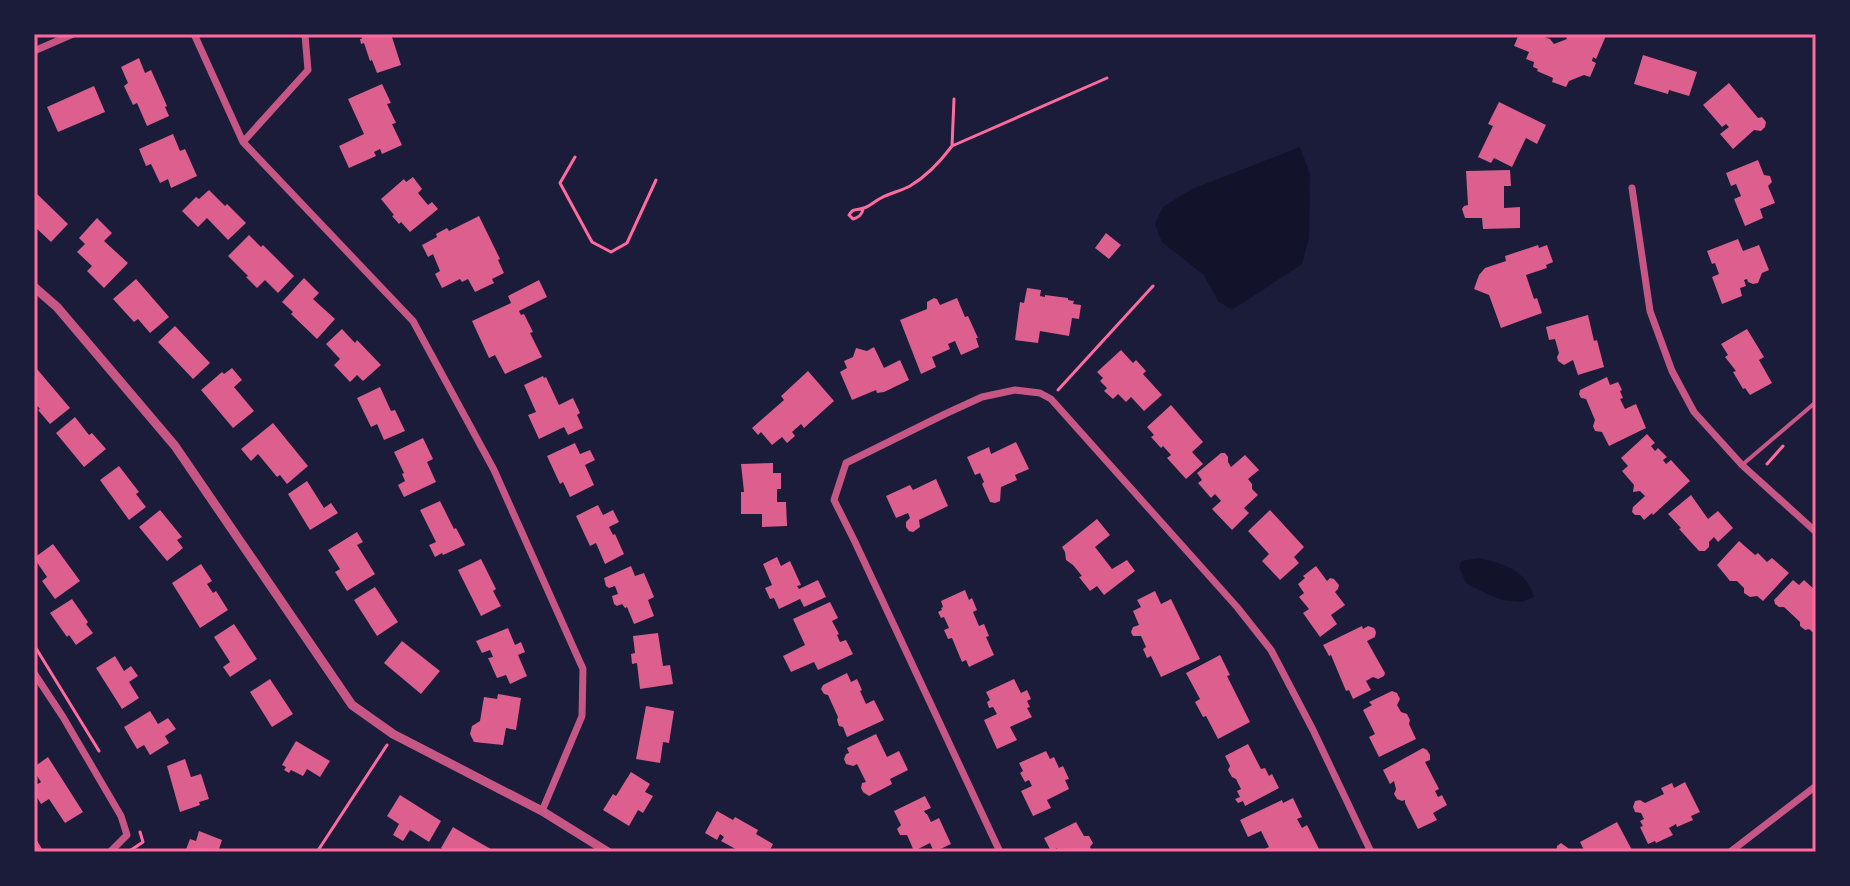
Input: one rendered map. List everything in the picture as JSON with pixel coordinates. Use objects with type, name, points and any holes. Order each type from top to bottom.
[{"type":"street","points":[[34,51],[73,34]]},
{"type":"street","points":[[194,34],[243,142],[413,321],[507,498],[583,669],[582,716],[542,811]]},
{"type":"street","points":[[243,142],[308,70],[305,35],[302,34]]},
{"type":"street","points":[[1632,188],[1650,311],[1672,371],[1694,412],[1742,465],[1816,532]]},
{"type":"street","points":[[34,287],[57,307],[175,446],[352,705],[393,734],[542,811],[608,852]]},
{"type":"street","points":[[1000,852],[834,500],[846,463],[982,397],[1015,390],[1040,393],[1051,399],[1237,607],[1271,650],[1371,852]]},
{"type":"street","points":[[34,673],[121,816],[127,835],[110,852]]},
{"type":"street","points":[[1730,852],[1816,786]]},
{"type":"lane","points":[[1742,465],[1816,402]]},
{"type":"path","points":[[863,209],[920,179],[942,160],[952,146],[1107,78]]},
{"type":"path","points":[[952,146],[954,99]]},
{"type":"path","points":[[575,157],[560,183],[592,242],[611,252],[627,243],[656,180]]},
{"type":"path","points":[[1051,399],[1153,286]]},
{"type":"path","points":[[1767,464],[1787,441]]},
{"type":"path","points":[[317,852],[393,734]]},
{"type":"shaded area","points":[[1300,147],[1310,174],[1309,238],[1302,264],[1232,310],[1218,301],[1204,275],[1162,242],[1155,224],[1163,207],[1192,189]]},
{"type":"shaded area","points":[[1479,558],[1520,574],[1534,597],[1522,602],[1503,600],[1466,583],[1459,567],[1462,561]]},
{"type":"building","points":[[361,34],[391,34],[401,65],[377,73],[364,43],[361,44]]},
{"type":"building","points":[[1519,34],[1539,35],[1554,44],[1567,39],[1565,34],[1604,34],[1605,38],[1596,59],[1593,57],[1592,61],[1596,63],[1590,77],[1584,75],[1569,81],[1566,87],[1537,71],[1533,67],[1534,62],[1526,59],[1529,52],[1514,46]]},
{"type":"building","points":[[1643,55],[1697,72],[1689,96],[1669,90],[1668,94],[1634,84]]},
{"type":"building","points":[[139,58],[145,73],[151,70],[169,116],[147,126],[137,103],[133,105],[124,86],[128,83],[121,67]]},
{"type":"building","points":[[1729,83],[1758,118],[1762,117],[1766,122],[1761,131],[1754,130],[1733,149],[1720,134],[1729,127],[1726,124],[1722,127],[1703,105]]},
{"type":"building","points":[[382,84],[396,123],[392,124],[402,145],[382,154],[380,149],[374,152],[376,156],[349,168],[339,146],[364,134],[348,99]]},
{"type":"building","points":[[94,86],[105,112],[58,132],[47,107]]},
{"type":"building","points":[[1499,102],[1546,125],[1537,144],[1526,138],[1512,167],[1494,158],[1491,163],[1478,157],[1493,126],[1488,124]]},
{"type":"building","points":[[173,134],[180,151],[185,149],[197,176],[171,188],[168,179],[160,183],[151,164],[146,166],[139,149]]},
{"type":"building","points":[[1758,160],[1764,175],[1770,176],[1772,182],[1768,186],[1775,203],[1760,209],[1763,218],[1745,226],[1734,199],[1741,196],[1736,184],[1731,186],[1726,173]]},
{"type":"building","points":[[1510,170],[1511,186],[1504,186],[1504,208],[1520,207],[1520,228],[1483,229],[1482,218],[1465,218],[1462,209],[1468,205],[1466,171]]},
{"type":"building","points":[[413,177],[422,189],[418,193],[428,205],[432,202],[438,209],[410,232],[401,222],[399,224],[381,199],[404,179],[406,182]]},
{"type":"building","points":[[209,190],[246,223],[228,240],[207,218],[198,227],[182,211],[196,197],[199,199]]},
{"type":"building","points":[[34,191],[68,224],[51,242],[34,226]]},
{"type":"building","points":[[479,216],[504,273],[492,279],[494,283],[475,292],[468,279],[462,282],[460,279],[442,288],[435,274],[440,271],[433,254],[428,257],[422,245],[447,228],[449,231]]},
{"type":"building","points":[[97,218],[112,233],[104,241],[128,263],[104,288],[87,271],[92,266],[77,252],[85,244],[79,238]]},
{"type":"building","points":[[1106,233],[1121,245],[1109,259],[1095,248]]},
{"type":"building","points":[[249,235],[294,276],[278,293],[265,280],[257,288],[228,256]]},
{"type":"building","points":[[1738,239],[1743,251],[1759,245],[1769,270],[1762,273],[1758,283],[1744,280],[1746,286],[1740,288],[1742,296],[1722,304],[1712,277],[1719,274],[1707,251]]},
{"type":"building","points":[[1538,245],[1539,248],[1547,245],[1553,262],[1546,265],[1547,268],[1526,275],[1542,313],[1501,328],[1489,295],[1474,289],[1479,275],[1485,268],[1506,261],[1505,256]]},
{"type":"building","points":[[304,278],[319,293],[313,299],[335,319],[317,339],[282,302]]},
{"type":"building","points":[[136,279],[169,317],[150,333],[138,319],[134,322],[113,299]]},
{"type":"building","points":[[539,280],[547,297],[519,311],[521,315],[524,314],[533,332],[530,333],[542,357],[505,374],[495,355],[489,358],[472,321],[511,303],[508,296]]},
{"type":"building","points":[[1027,288],[1041,290],[1040,296],[1068,298],[1074,301],[1073,304],[1081,305],[1079,319],[1072,318],[1069,336],[1040,331],[1038,343],[1015,340],[1020,302],[1024,303]]},
{"type":"building","points":[[934,298],[940,305],[957,298],[978,338],[979,347],[961,355],[955,341],[948,344],[950,349],[932,357],[936,367],[921,374],[900,320],[927,309],[927,302]]},
{"type":"building","points":[[1588,315],[1604,367],[1578,375],[1573,360],[1564,365],[1558,361],[1555,339],[1549,340],[1546,327]]},
{"type":"building","points":[[175,326],[210,363],[193,379],[158,342]]},
{"type":"building","points":[[342,329],[381,365],[363,381],[357,375],[350,382],[334,365],[340,359],[326,344]]},
{"type":"building","points":[[1747,329],[1764,357],[1759,360],[1772,383],[1750,395],[1733,372],[1736,371],[1725,357],[1728,355],[1721,344]]},
{"type":"building","points":[[874,347],[884,368],[900,360],[909,380],[884,392],[877,393],[876,390],[852,400],[840,372],[847,368],[844,361],[853,357],[856,348],[867,351]]},
{"type":"building","points":[[1121,350],[1133,363],[1136,360],[1146,371],[1143,374],[1162,395],[1144,411],[1131,397],[1126,402],[1118,394],[1113,399],[1104,391],[1107,388],[1100,381],[1103,378],[1097,372]]},
{"type":"building","points":[[232,368],[242,380],[234,387],[254,411],[233,428],[201,390],[222,372],[224,374]]},
{"type":"building","points":[[37,369],[70,408],[50,424],[34,402],[34,371]]},
{"type":"building","points":[[808,371],[834,401],[804,428],[801,424],[792,432],[795,436],[787,443],[782,437],[772,445],[761,432],[758,435],[752,428],[784,400],[781,396]]},
{"type":"building","points":[[543,376],[559,405],[573,398],[583,428],[568,435],[564,427],[539,439],[528,415],[536,412],[524,385]]},
{"type":"building","points":[[1607,377],[1610,385],[1618,382],[1625,409],[1636,404],[1646,428],[1609,446],[1602,432],[1595,431],[1595,420],[1586,399],[1579,394],[1580,390]]},
{"type":"building","points":[[380,387],[405,431],[384,440],[377,424],[371,427],[357,398]]},
{"type":"building","points":[[1171,405],[1203,442],[1192,452],[1203,464],[1186,479],[1167,458],[1171,455],[1151,437],[1154,435],[1147,427]]},
{"type":"building","points":[[75,417],[89,435],[92,433],[106,449],[84,467],[56,433]]},
{"type":"building","points":[[273,423],[308,466],[287,484],[258,454],[251,461],[241,449]]},
{"type":"building","points":[[1647,434],[1655,443],[1651,446],[1655,451],[1658,448],[1667,457],[1663,460],[1666,464],[1671,460],[1690,481],[1644,520],[1632,512],[1645,496],[1640,491],[1633,492],[1634,485],[1622,471],[1628,466],[1621,458]]},
{"type":"building","points":[[423,438],[433,459],[427,462],[436,482],[404,497],[398,485],[405,481],[404,473],[394,452]]},
{"type":"building","points":[[1016,442],[1029,469],[1015,475],[1017,480],[1001,487],[1000,501],[990,502],[980,473],[975,475],[967,457],[989,447],[991,454]]},
{"type":"building","points":[[575,443],[580,454],[590,450],[595,460],[585,465],[594,485],[570,497],[547,456]]},
{"type":"building","points":[[1221,453],[1228,457],[1231,467],[1245,455],[1259,470],[1248,479],[1258,495],[1244,508],[1249,513],[1232,530],[1212,509],[1221,501],[1215,494],[1211,498],[1198,483],[1202,480],[1197,473]]},
{"type":"building","points":[[773,463],[773,473],[781,473],[777,502],[786,502],[787,526],[762,527],[762,514],[741,514],[741,492],[744,492],[741,464]]},
{"type":"building","points":[[119,466],[139,492],[136,494],[146,507],[129,520],[100,480]]},
{"type":"building","points":[[936,479],[948,506],[919,520],[920,527],[909,531],[906,527],[910,518],[908,513],[896,518],[886,496],[910,485],[913,490]]},
{"type":"building","points":[[307,481],[324,508],[331,503],[338,513],[310,530],[288,494]]},
{"type":"building","points":[[1691,495],[1708,519],[1718,511],[1733,528],[1718,542],[1714,537],[1705,551],[1699,551],[1668,514]]},
{"type":"building","points":[[440,501],[465,545],[435,557],[429,545],[436,542],[420,510]]},
{"type":"building","points":[[598,505],[603,515],[613,510],[619,522],[609,527],[624,554],[605,564],[596,543],[590,546],[576,516]]},
{"type":"building","points":[[160,510],[182,537],[177,540],[183,548],[167,561],[139,527]]},
{"type":"building","points":[[1270,510],[1304,547],[1294,557],[1299,563],[1280,580],[1262,561],[1269,554],[1248,531]]},
{"type":"building","points":[[1097,519],[1110,535],[1095,547],[1112,569],[1127,560],[1135,571],[1104,595],[1097,586],[1090,591],[1079,577],[1082,576],[1066,560],[1062,547]]},
{"type":"building","points":[[357,532],[363,542],[357,545],[375,574],[347,591],[335,572],[340,569],[328,550]]},
{"type":"building","points":[[1739,541],[1767,562],[1772,558],[1789,573],[1763,601],[1744,593],[1744,588],[1737,581],[1730,581],[1717,565]]},
{"type":"building","points":[[53,544],[80,581],[55,599],[42,581],[47,577],[34,558]]},
{"type":"building","points":[[777,557],[781,566],[790,561],[801,585],[797,586],[799,589],[818,580],[826,597],[804,607],[800,599],[779,609],[765,588],[772,585],[763,564]]},
{"type":"building","points":[[481,559],[501,606],[481,616],[458,570]]},
{"type":"building","points":[[201,564],[212,581],[207,584],[213,593],[216,591],[228,610],[200,628],[172,583]]},
{"type":"building","points":[[631,566],[635,576],[644,573],[654,597],[648,600],[654,616],[634,624],[627,607],[614,604],[612,596],[618,594],[615,586],[606,586],[604,578]]},
{"type":"building","points":[[1316,566],[1327,581],[1334,579],[1339,585],[1335,592],[1345,605],[1331,615],[1337,624],[1320,637],[1303,613],[1309,609],[1299,597],[1304,593],[1298,584]]},
{"type":"building","points":[[1793,580],[1799,585],[1804,580],[1816,591],[1816,635],[1800,626],[1800,622],[1784,607],[1775,604],[1774,600]]},
{"type":"building","points":[[375,587],[398,622],[377,636],[354,600]]},
{"type":"building","points":[[965,590],[977,610],[973,612],[979,626],[984,624],[994,655],[969,667],[966,660],[962,662],[952,638],[948,639],[944,630],[949,628],[938,612],[943,607],[941,601]]},
{"type":"building","points":[[1155,591],[1161,604],[1171,599],[1200,659],[1161,677],[1151,656],[1147,658],[1141,636],[1133,636],[1131,632],[1133,627],[1139,625],[1133,611],[1141,607],[1137,600]]},
{"type":"building","points":[[72,599],[93,633],[76,645],[50,613]]},
{"type":"building","points":[[830,602],[838,618],[832,621],[840,642],[846,640],[853,654],[818,670],[814,662],[791,672],[783,656],[805,645],[793,619]]},
{"type":"building","points":[[234,624],[257,659],[230,677],[223,667],[230,662],[214,637]]},
{"type":"building","points":[[1362,626],[1363,629],[1368,626],[1374,628],[1376,632],[1375,637],[1367,641],[1385,673],[1378,679],[1373,677],[1366,681],[1371,690],[1353,699],[1323,645]]},
{"type":"building","points":[[508,628],[515,645],[521,642],[525,652],[518,655],[527,676],[510,684],[506,675],[497,678],[488,658],[493,657],[490,650],[482,653],[476,641]]},
{"type":"building","points":[[658,633],[663,666],[670,665],[673,684],[640,689],[637,663],[632,664],[631,654],[635,653],[633,636]]},
{"type":"building","points":[[402,641],[440,671],[421,694],[384,663]]},
{"type":"building","points":[[1220,655],[1250,722],[1218,739],[1195,702],[1200,699],[1186,673]]},
{"type":"building","points":[[115,656],[124,671],[131,666],[138,676],[129,682],[139,698],[122,709],[96,668]]},
{"type":"building","points":[[847,673],[851,682],[857,679],[866,704],[874,700],[884,720],[847,737],[843,727],[839,726],[828,695],[821,689]]},
{"type":"building","points":[[270,679],[293,714],[272,727],[250,692]]},
{"type":"building","points":[[1014,679],[1021,693],[1027,690],[1031,699],[1027,701],[1030,707],[1027,708],[1032,717],[1010,727],[1017,740],[997,749],[984,720],[997,714],[993,707],[989,708],[987,702],[990,700],[986,692]]},
{"type":"building","points":[[1392,691],[1400,699],[1397,705],[1401,712],[1407,714],[1416,739],[1379,757],[1369,737],[1375,734],[1363,710],[1372,705],[1369,702]]},
{"type":"building","points":[[498,694],[521,698],[516,730],[506,728],[503,745],[474,742],[470,734],[472,726],[480,721],[484,697],[497,699]]},
{"type":"building","points":[[646,706],[674,711],[669,743],[663,742],[660,763],[636,759]]},
{"type":"building","points":[[150,711],[158,724],[168,718],[176,729],[165,736],[169,743],[150,755],[144,745],[137,749],[124,727]]},
{"type":"building","points":[[876,734],[887,757],[899,751],[908,770],[890,779],[892,784],[869,796],[861,788],[862,783],[866,782],[857,764],[846,764],[844,759],[849,753],[847,748]]},
{"type":"building","points":[[296,741],[330,761],[320,777],[307,769],[303,776],[284,770],[286,767],[282,765]]},
{"type":"building","points":[[1248,744],[1261,769],[1265,768],[1269,776],[1272,774],[1279,788],[1245,806],[1243,801],[1238,803],[1235,799],[1240,797],[1237,791],[1241,789],[1228,770],[1230,766],[1225,756]]},
{"type":"building","points":[[1423,748],[1430,755],[1430,760],[1425,762],[1439,789],[1435,791],[1438,797],[1442,795],[1447,805],[1433,813],[1437,820],[1418,829],[1405,800],[1397,799],[1394,794],[1394,781],[1390,784],[1383,770]]},
{"type":"building","points":[[1046,751],[1050,759],[1054,757],[1059,768],[1063,766],[1069,779],[1065,780],[1069,789],[1047,800],[1051,808],[1033,816],[1021,791],[1032,786],[1029,780],[1025,782],[1019,763]]},
{"type":"building","points":[[48,757],[83,812],[65,823],[49,799],[41,804],[34,792],[34,786],[41,782],[34,767]]},
{"type":"building","points":[[185,759],[191,777],[201,774],[209,799],[180,812],[167,766]]},
{"type":"building","points":[[631,772],[650,784],[645,792],[653,796],[643,813],[638,810],[629,826],[603,810]]},
{"type":"building","points":[[1685,782],[1700,812],[1691,816],[1693,820],[1669,828],[1673,835],[1648,844],[1640,827],[1643,826],[1640,821],[1644,819],[1633,807],[1635,801],[1645,803],[1664,794],[1661,788],[1672,783],[1674,788]]},
{"type":"building","points":[[400,795],[441,821],[429,842],[410,830],[403,841],[393,835],[399,824],[387,816]]},
{"type":"building","points":[[925,796],[931,808],[924,811],[931,822],[939,818],[951,844],[934,852],[930,843],[914,851],[907,835],[900,835],[897,829],[901,825],[894,811]]},
{"type":"building","points":[[1293,798],[1302,817],[1297,819],[1302,828],[1307,825],[1320,851],[1258,852],[1269,847],[1261,831],[1248,837],[1240,820]]},
{"type":"building","points":[[717,811],[758,830],[756,834],[773,844],[769,852],[741,852],[721,841],[724,837],[720,834],[717,840],[705,833]]},
{"type":"building","points":[[1076,822],[1084,836],[1089,836],[1093,843],[1090,847],[1092,852],[1059,852],[1057,848],[1051,851],[1044,838]]},
{"type":"building","points":[[1617,822],[1633,852],[1585,852],[1580,842]]},
{"type":"building","points":[[453,827],[496,852],[448,852],[441,848]]},
{"type":"building","points":[[199,831],[222,840],[218,852],[185,852],[190,839],[196,841]]},
{"type":"building","points":[[34,836],[44,852],[34,852]]},
{"type":"building","points":[[1561,843],[1568,848],[1570,852],[1556,852]]}]
